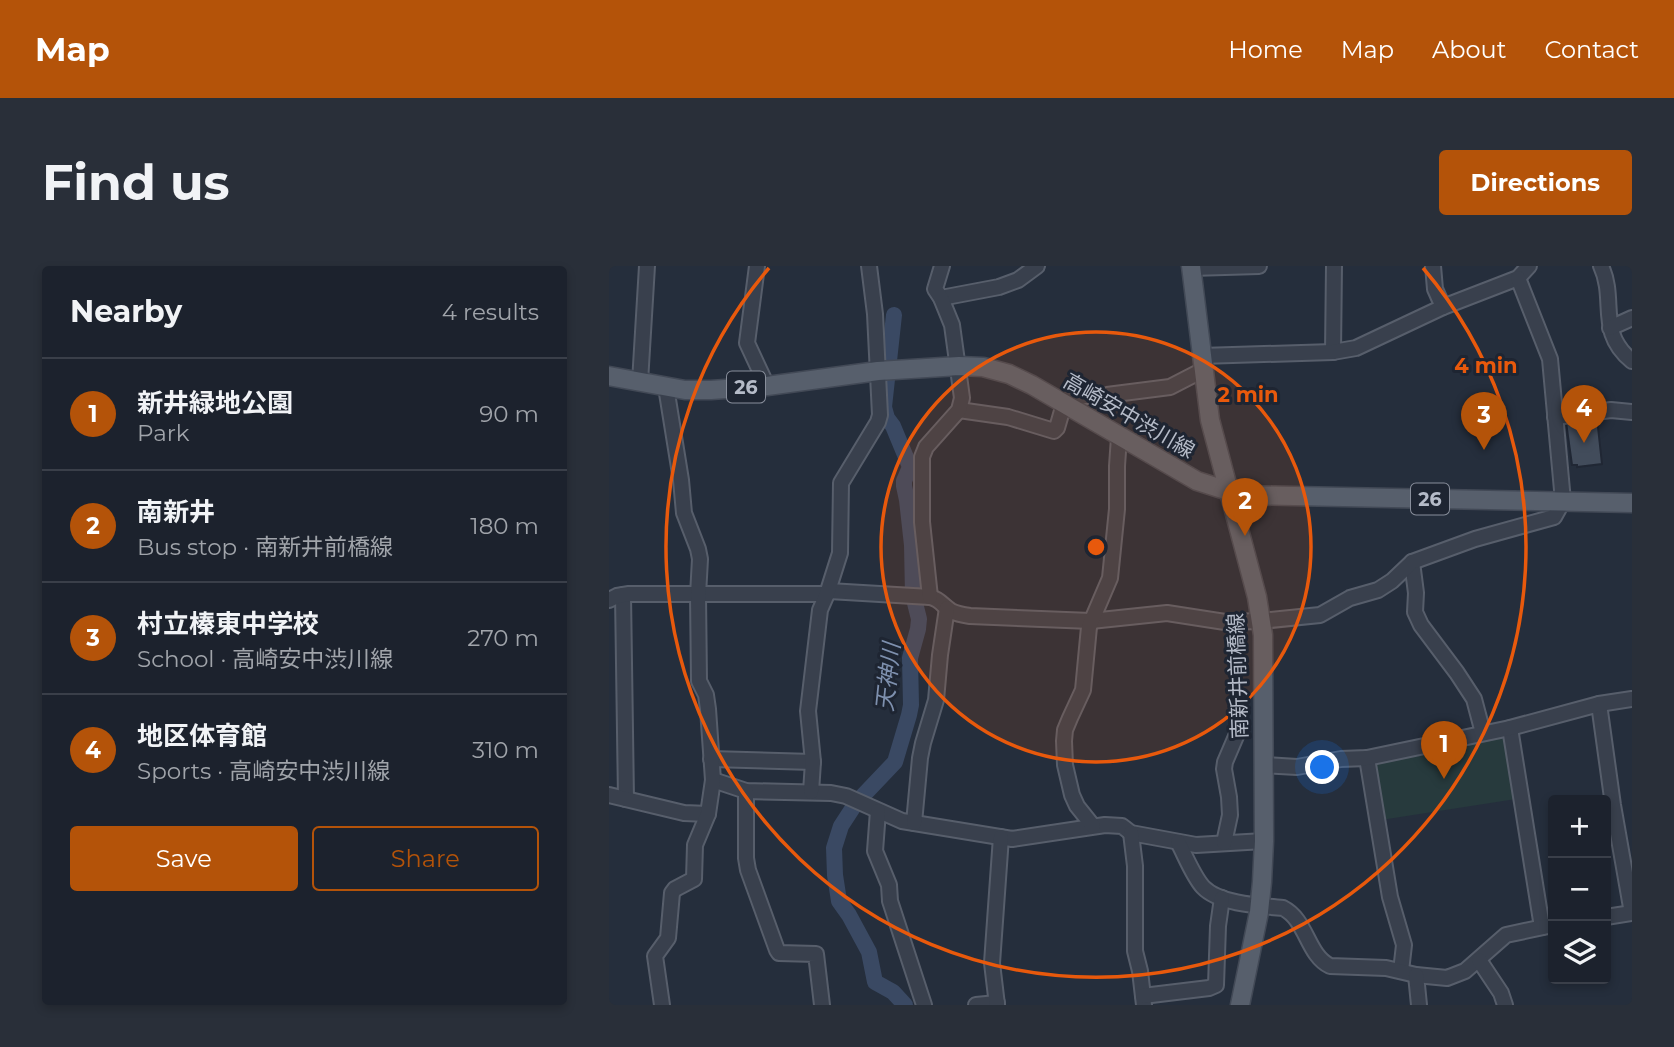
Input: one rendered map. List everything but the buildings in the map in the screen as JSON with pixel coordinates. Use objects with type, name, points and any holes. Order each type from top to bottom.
[{"type":"main road","name":"南新井前橋線","points":[[1191,267],[1210,420],[1257,597],[1263,635],[1264,841],[1260,905],[1240,1005]]},
{"type":"main road","name":"高崎安中渋川線","points":[[609,376],[685,390],[711,390],[767,386],[885,371],[983,367],[1009,374],[1032,385],[1197,481],[1245,496],[1632,503]]},
{"type":"street","points":[[640,382],[647,266]]},
{"type":"street","points":[[757,266],[747,343],[767,386]]},
{"type":"street","points":[[811,792],[813,762],[808,711],[818,619],[840,553],[842,483],[878,422],[885,371],[874,314],[869,266]]},
{"type":"street","points":[[930,597],[922,522],[922,457],[926,447],[958,410],[962,398],[953,325],[935,289],[942,266]]},
{"type":"street","points":[[941,298],[999,287],[1018,280],[1037,266]]},
{"type":"street","points":[[1191,267],[1259,266]]},
{"type":"street","points":[[1333,352],[1334,266]]},
{"type":"street","points":[[1433,266],[1435,289],[1443,307]]},
{"type":"street","points":[[958,410],[1008,417],[1054,431],[1066,397],[1170,387],[1202,363],[1356,348],[1443,307],[1518,278],[1529,266]]},
{"type":"street","points":[[1601,266],[1605,275],[1609,328],[1616,344],[1632,361]]},
{"type":"street","points":[[609,600],[624,595],[828,592],[930,597],[940,600],[955,612],[970,616],[1091,621],[1167,613],[1225,622],[1320,615],[1350,597],[1378,590],[1412,562],[1475,539],[1554,517],[1563,501],[1550,359],[1518,278]]},
{"type":"street","points":[[1609,328],[1632,318]]},
{"type":"street","points":[[662,1005],[655,956],[667,938],[672,893],[694,879],[695,845],[708,814],[713,780],[708,709],[706,695],[699,681],[700,559],[684,513],[666,387]]},
{"type":"street","points":[[1555,417],[1611,410],[1632,412]]},
{"type":"street","points":[[1093,826],[1072,795],[1065,765],[1064,741],[1070,718],[1083,690],[1089,627],[1106,590],[1113,565],[1119,437]]},
{"type":"street","points":[[1412,562],[1416,593],[1415,612],[1473,699],[1483,733]]},
{"type":"street","points":[[624,595],[626,799]]},
{"type":"street","points":[[914,823],[923,743],[936,700],[947,608]]},
{"type":"street","points":[[1264,765],[1297,767],[1341,759],[1367,758],[1510,728],[1599,704],[1632,699]]},
{"type":"street","points":[[1599,704],[1632,913],[1611,916]]},
{"type":"street","points":[[1224,843],[1230,815],[1224,769],[1240,727]]},
{"type":"street","points":[[1178,842],[1202,886],[1216,897],[1289,911],[1324,963],[1330,966],[1371,967],[1447,978],[1465,971],[1506,935],[1547,926],[1510,728]]},
{"type":"street","points":[[1367,758],[1390,897],[1404,946],[1401,971]]},
{"type":"street","points":[[711,759],[813,762]]},
{"type":"street","points":[[713,780],[746,791],[831,793],[846,796],[895,819],[1012,839],[1093,826],[1122,826],[1131,833],[1196,845],[1264,841]]},
{"type":"street","points":[[746,791],[746,858],[751,881],[779,953],[816,954],[822,1005]]},
{"type":"street","points":[[609,795],[684,813],[708,814]]},
{"type":"street","points":[[878,811],[875,851],[888,885],[890,901],[923,1005]]},
{"type":"street","points":[[1131,833],[1135,866],[1135,951],[1143,1000],[1216,985],[1222,898]]},
{"type":"street","points":[[976,1005],[997,1004],[992,962],[1001,837]]},
{"type":"street","points":[[1479,960],[1501,993],[1505,1005]]},
{"type":"street","points":[[1416,975],[1419,1005]]},
{"type":"shaded area","points":[[1506,734],[1516,799],[1381,820],[1372,759]]},
{"type":"waterway","name":"天神川","points":[[894,315],[884,407],[910,467],[904,486],[912,545],[913,595],[919,619],[910,658],[911,705],[895,762],[856,803],[841,826],[834,848],[839,901],[869,952],[875,982],[893,992],[905,1005]]},
{"type":"place","name":"地区体育館","points":[[1584,443]]},
{"type":"place","name":"村立榛東中学校","points":[[1484,450]]},
{"type":"place","name":"南新井","points":[[1245,536]]},
{"type":"place","name":"新井緑地公園","points":[[1444,779]]}]
